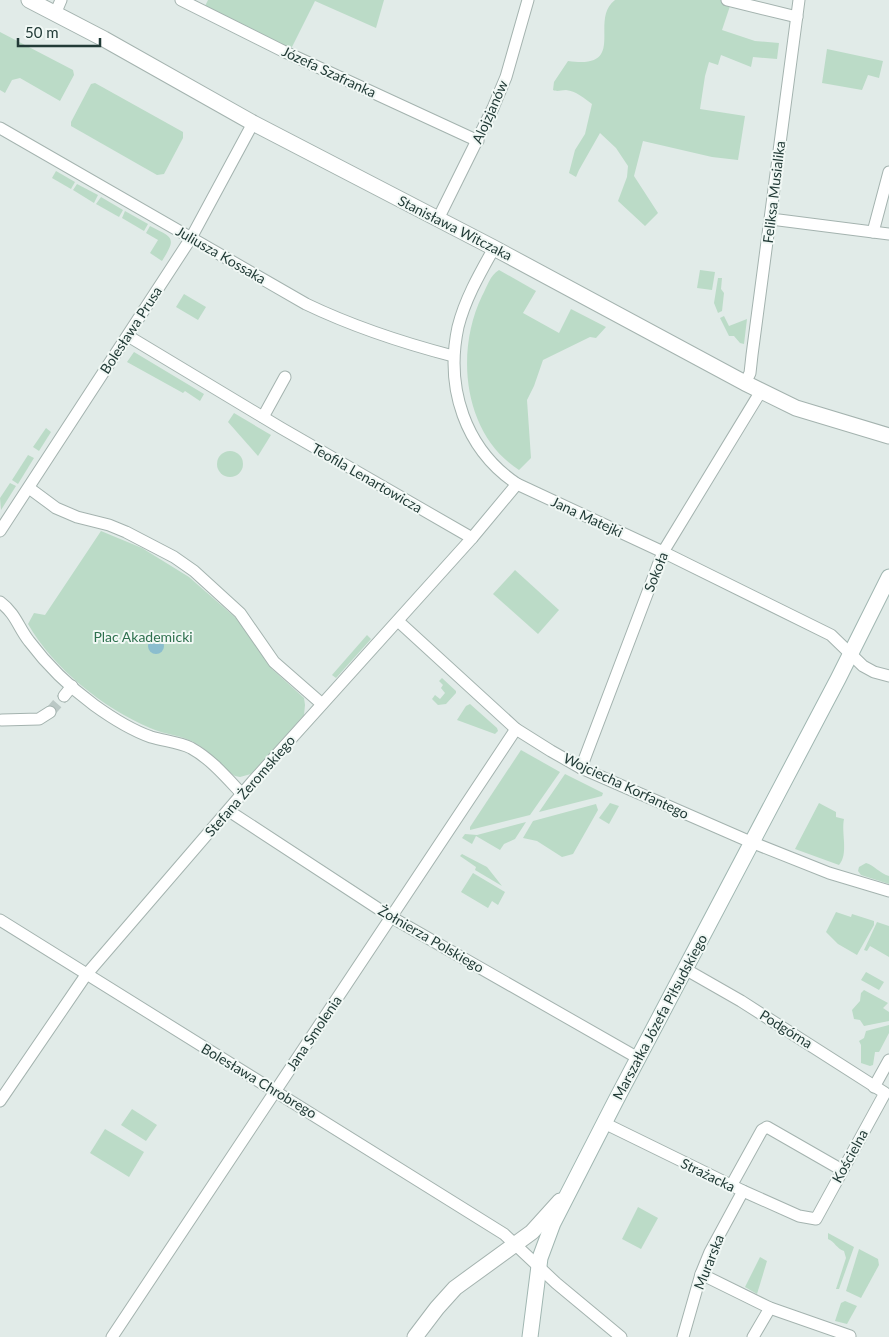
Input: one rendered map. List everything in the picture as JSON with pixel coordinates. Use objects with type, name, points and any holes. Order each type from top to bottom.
[{"type":"street","name":"Stanisława Witczaka","points":[[29,0],[58,7],[253,123],[494,248],[745,383],[814,414],[889,436]]},
{"type":"street","name":"Józefa Szafranka","points":[[181,0],[283,51],[478,141]]},
{"type":"street","name":"Alojzjanów","points":[[438,219],[478,141],[506,78],[528,0]]},
{"type":"street","points":[[727,0],[797,17]]},
{"type":"street","name":"Feliksa Musialika","points":[[745,383],[750,373],[799,0]]},
{"type":"street","name":"Bolesława Prusa","points":[[0,530],[191,238],[253,123]]},
{"type":"street","name":"Juliusza Kossaka","points":[[0,128],[306,304],[337,319],[408,344],[453,356]]},
{"type":"street","points":[[873,232],[889,172]]},
{"type":"street","points":[[771,219],[889,234]]},
{"type":"street","name":"Jana Matejki","points":[[494,248],[467,300],[453,356],[454,380],[462,411],[474,440],[497,468],[518,484],[663,552],[831,635],[866,668],[889,676]]},
{"type":"street","name":"Teofila Lenartowicza","points":[[128,336],[472,538]]},
{"type":"street","points":[[263,417],[284,377]]},
{"type":"street","name":"Sokoła","points":[[582,768],[663,552],[761,391]]},
{"type":"street","name":"Stefana Żeromskiego","points":[[0,1101],[86,975],[242,794],[472,538],[518,484]]},
{"type":"street","points":[[29,488],[67,514],[110,525],[152,544],[181,562],[229,602],[249,625],[274,662],[322,704]]},
{"type":"street","name":"Marszałka Józefa Piłsudskiego","points":[[415,1337],[437,1308],[456,1288],[532,1232],[568,1193],[851,654],[889,577]]},
{"type":"street","points":[[0,602],[17,618],[28,640],[48,663],[94,705],[134,730],[189,747],[199,753],[242,794]]},
{"type":"street","name":"Wojciecha Korfantego","points":[[398,621],[516,729],[551,751],[582,768],[752,842],[829,873],[889,891]]},
{"type":"street","points":[[64,696],[72,686]]},
{"type":"street","points":[[2,720],[39,719],[50,712]]},
{"type":"street","name":"Jana Smolenia","points":[[112,1337],[516,729]]},
{"type":"street","name":"Żołnierza Polskiego","points":[[229,811],[391,917],[638,1058]]},
{"type":"street","name":"Bolesława Chrobrego","points":[[0,920],[504,1234],[556,1283],[621,1337]]},
{"type":"street","name":"Podgórna","points":[[685,969],[742,1001],[885,1093]]},
{"type":"street","points":[[874,1087],[889,1060]]},
{"type":"street","name":"Kościelna","points":[[816,1219],[885,1093]]},
{"type":"street","name":"Strażacka","points":[[604,1124],[731,1186],[799,1216],[816,1219]]},
{"type":"street","points":[[731,1186],[765,1127],[842,1170]]},
{"type":"street","name":"Murarska","points":[[683,1337],[701,1274],[710,1252],[743,1191]]},
{"type":"street","points":[[530,1337],[539,1265],[548,1236],[568,1193]]},
{"type":"street","points":[[701,1274],[770,1308],[850,1336]]},
{"type":"street","points":[[753,1337],[770,1308]]},
{"type":"green space","points":[[208,0],[384,0],[376,28],[315,1],[291,49],[205,6]]},
{"type":"green space","points":[[615,0],[732,0],[722,30],[755,41],[779,43],[777,59],[753,57],[751,67],[721,55],[718,65],[709,62],[700,109],[745,116],[738,160],[712,157],[643,141],[634,176],[658,213],[645,226],[618,201],[627,177],[628,166],[616,148],[600,133],[576,177],[569,173],[575,150],[585,134],[592,104],[573,92],[553,90],[554,82],[568,61],[586,62],[597,58],[603,51],[605,19],[608,9]]},
{"type":"green space","points":[[0,32],[73,70],[74,75],[60,101],[20,78],[12,80],[5,93],[0,90]]},
{"type":"green space","points":[[827,49],[883,61],[879,78],[868,75],[862,90],[822,83]]},
{"type":"green space","points":[[95,83],[183,132],[183,138],[164,174],[157,175],[71,126],[71,122],[91,84]]},
{"type":"green space","points":[[56,171],[75,182],[71,189],[52,178]]},
{"type":"green space","points":[[77,184],[98,195],[94,203],[73,190]]},
{"type":"green space","points":[[101,197],[123,210],[119,217],[96,204]]},
{"type":"green space","points":[[125,211],[148,224],[144,231],[122,218]]},
{"type":"green space","points":[[150,226],[164,233],[170,239],[170,247],[162,261],[150,253],[158,240],[146,233]]},
{"type":"green space","points":[[499,270],[536,291],[523,313],[559,333],[571,309],[606,327],[596,338],[590,337],[543,360],[527,400],[531,458],[519,470],[500,454],[486,436],[476,414],[469,391],[467,366],[474,318],[489,282]]},
{"type":"green space","points":[[700,270],[715,272],[712,290],[697,288]]},
{"type":"green space","points":[[718,278],[722,278],[721,289],[724,293],[722,311],[718,313],[714,303]]},
{"type":"green space","points":[[184,294],[206,307],[198,320],[176,307]]},
{"type":"green space","points":[[724,316],[729,326],[747,319],[744,344],[740,343],[734,336],[729,336],[720,318]]},
{"type":"green space","points":[[134,352],[204,394],[200,401],[185,391],[183,393],[127,362]]},
{"type":"green space","points":[[234,413],[271,435],[258,456],[228,422]]},
{"type":"green space","points":[[46,428],[51,432],[39,451],[33,447]]},
{"type":"green space","points":[[230,451],[239,455],[243,464],[239,473],[230,477],[221,473],[217,464],[221,455]]},
{"type":"green space","points":[[28,455],[34,458],[18,484],[12,480]]},
{"type":"green space","points":[[10,483],[16,486],[1,510],[0,498]]},
{"type":"green space","name":"Plac Akademicki","points":[[101,531],[142,548],[189,577],[237,619],[272,669],[304,698],[304,715],[251,774],[240,777],[235,776],[197,744],[132,720],[97,698],[65,671],[51,656],[28,624],[34,613],[45,615]]},
{"type":"green space","points":[[515,570],[559,610],[538,634],[493,594]]},
{"type":"green space","points":[[367,635],[371,639],[336,678],[332,675]]},
{"type":"green space","points":[[442,678],[456,693],[446,704],[438,705],[432,699],[435,695],[440,699],[445,693],[441,688],[443,685],[439,681]]},
{"type":"green space","points":[[470,704],[497,728],[498,731],[495,734],[457,720],[466,706]]},
{"type":"green space","points":[[521,750],[560,772],[530,815],[470,830],[470,827]]},
{"type":"green space","points":[[565,774],[603,793],[602,796],[539,812]]},
{"type":"green space","points":[[610,803],[619,806],[609,824],[599,818]]},
{"type":"green space","points":[[819,803],[836,812],[836,817],[844,819],[844,855],[839,865],[795,849]]},
{"type":"green space","points":[[596,804],[598,810],[573,854],[562,857],[537,841],[523,838],[533,821]]},
{"type":"green space","points":[[526,822],[515,839],[504,844],[500,850],[476,836],[472,844],[462,838],[465,834],[477,835]]},
{"type":"green space","points":[[462,854],[487,867],[502,886],[475,870],[476,867],[460,856]]},
{"type":"green space","points":[[866,863],[889,876],[889,884],[861,875],[858,871],[859,867]]},
{"type":"green space","points":[[473,873],[505,892],[498,905],[492,901],[488,908],[461,892]]},
{"type":"green space","points":[[836,912],[851,917],[852,914],[874,921],[874,925],[857,955],[838,944],[826,932]]},
{"type":"green space","points":[[877,922],[889,926],[889,957],[870,946],[867,951],[864,950]]},
{"type":"green space","points":[[866,972],[884,982],[879,990],[861,980]]},
{"type":"green space","points":[[864,990],[888,1003],[883,1008],[889,1012],[889,1021],[864,1026],[860,1020],[854,1019],[852,1010],[860,1001],[861,993]]},
{"type":"green space","points":[[889,1025],[889,1033],[879,1052],[875,1052],[873,1065],[861,1063],[861,1045],[859,1041],[864,1038],[866,1031]]},
{"type":"green space","points":[[132,1109],[157,1125],[146,1141],[121,1125]]},
{"type":"green space","points":[[105,1129],[144,1152],[129,1177],[90,1153]]},
{"type":"green space","points":[[638,1207],[658,1218],[641,1249],[622,1239]]},
{"type":"green space","points":[[828,1233],[854,1247],[839,1289],[836,1289],[846,1258],[844,1251],[828,1239]]},
{"type":"green space","points":[[859,1249],[878,1259],[879,1265],[861,1298],[846,1291]]},
{"type":"green space","points":[[760,1257],[767,1261],[757,1294],[745,1287]]},
{"type":"green space","points":[[845,1301],[857,1306],[847,1324],[835,1321],[841,1303]]},
{"type":"water","points":[[153,638],[159,638],[164,643],[162,652],[153,654],[148,649],[148,643]]},
{"type":"tunnel","points":[[50,712],[64,696]]}]
